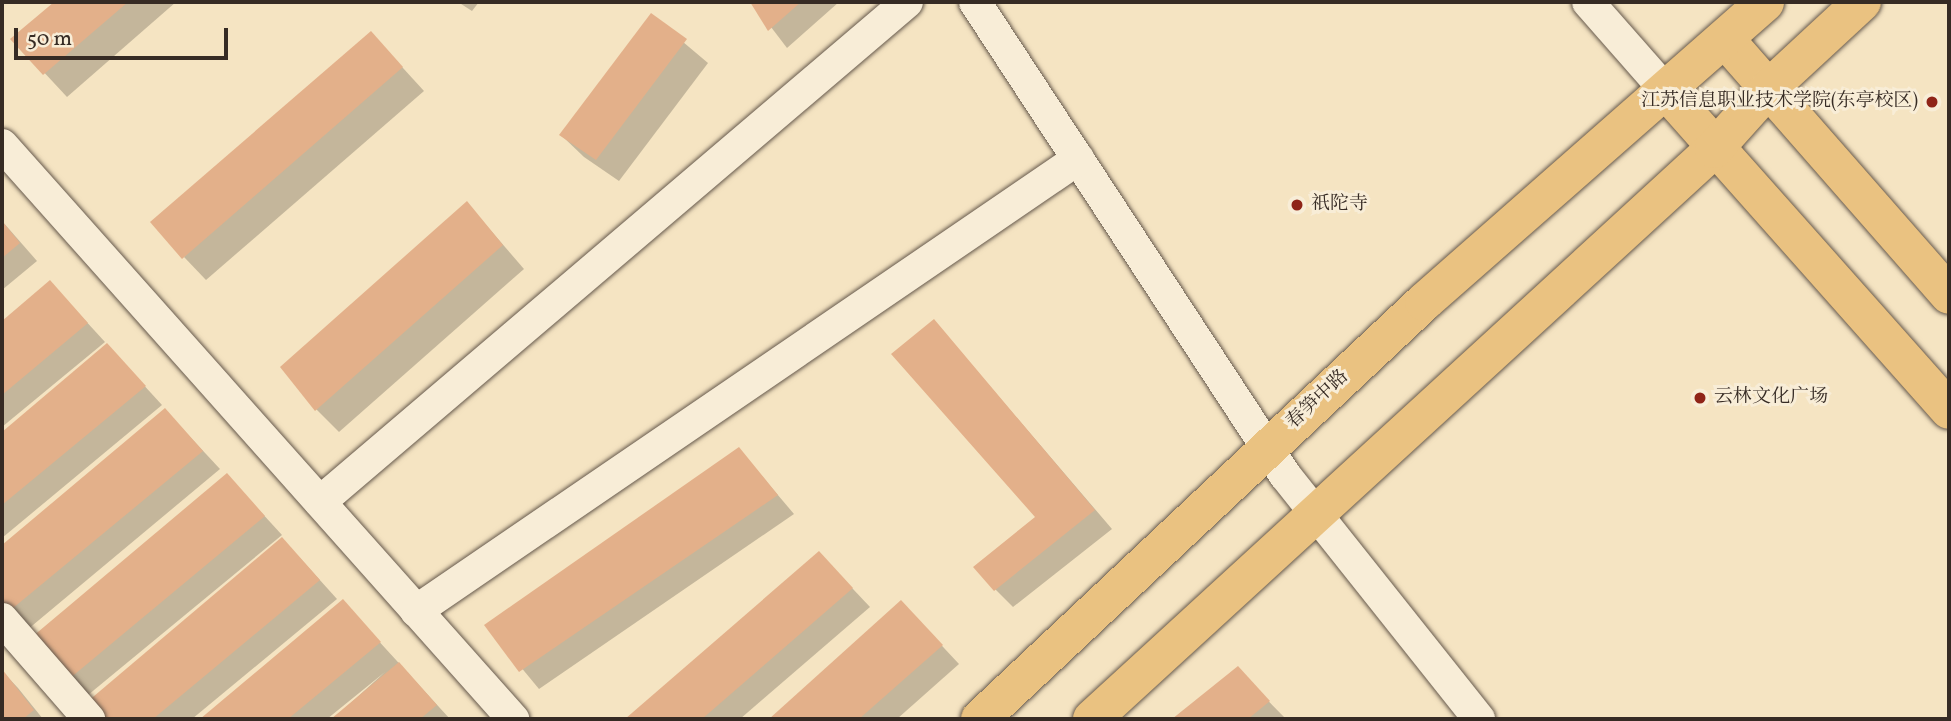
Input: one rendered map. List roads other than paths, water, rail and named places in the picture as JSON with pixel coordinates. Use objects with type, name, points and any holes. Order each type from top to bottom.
[{"type":"main road","name":"春笋中路","points":[[980,719],[1424,302],[1667,92],[1765,2]]},
{"type":"main road","points":[[1092,719],[1714,149],[1768,89],[1863,2]]},
{"type":"main road","points":[[1725,39],[1949,295]]},
{"type":"main road","points":[[1667,92],[1714,149],[1949,410]]},
{"type":"street","points":[[320,502],[907,2]]},
{"type":"street","points":[[975,2],[1266,448],[1479,719]]},
{"type":"street","points":[[1588,2],[1667,92]]},
{"type":"street","points":[[2,145],[513,719]]},
{"type":"street","points":[[416,611],[1078,159]]},
{"type":"street","points":[[2,619],[89,719]]},
{"type":"place","name":"江苏信息职业技术学院(东亭校区)","points":[[1932,102]]},
{"type":"place","name":"祇陀寺","points":[[1297,205]]},
{"type":"place","name":"云林文化广场","points":[[1700,398]]}]
